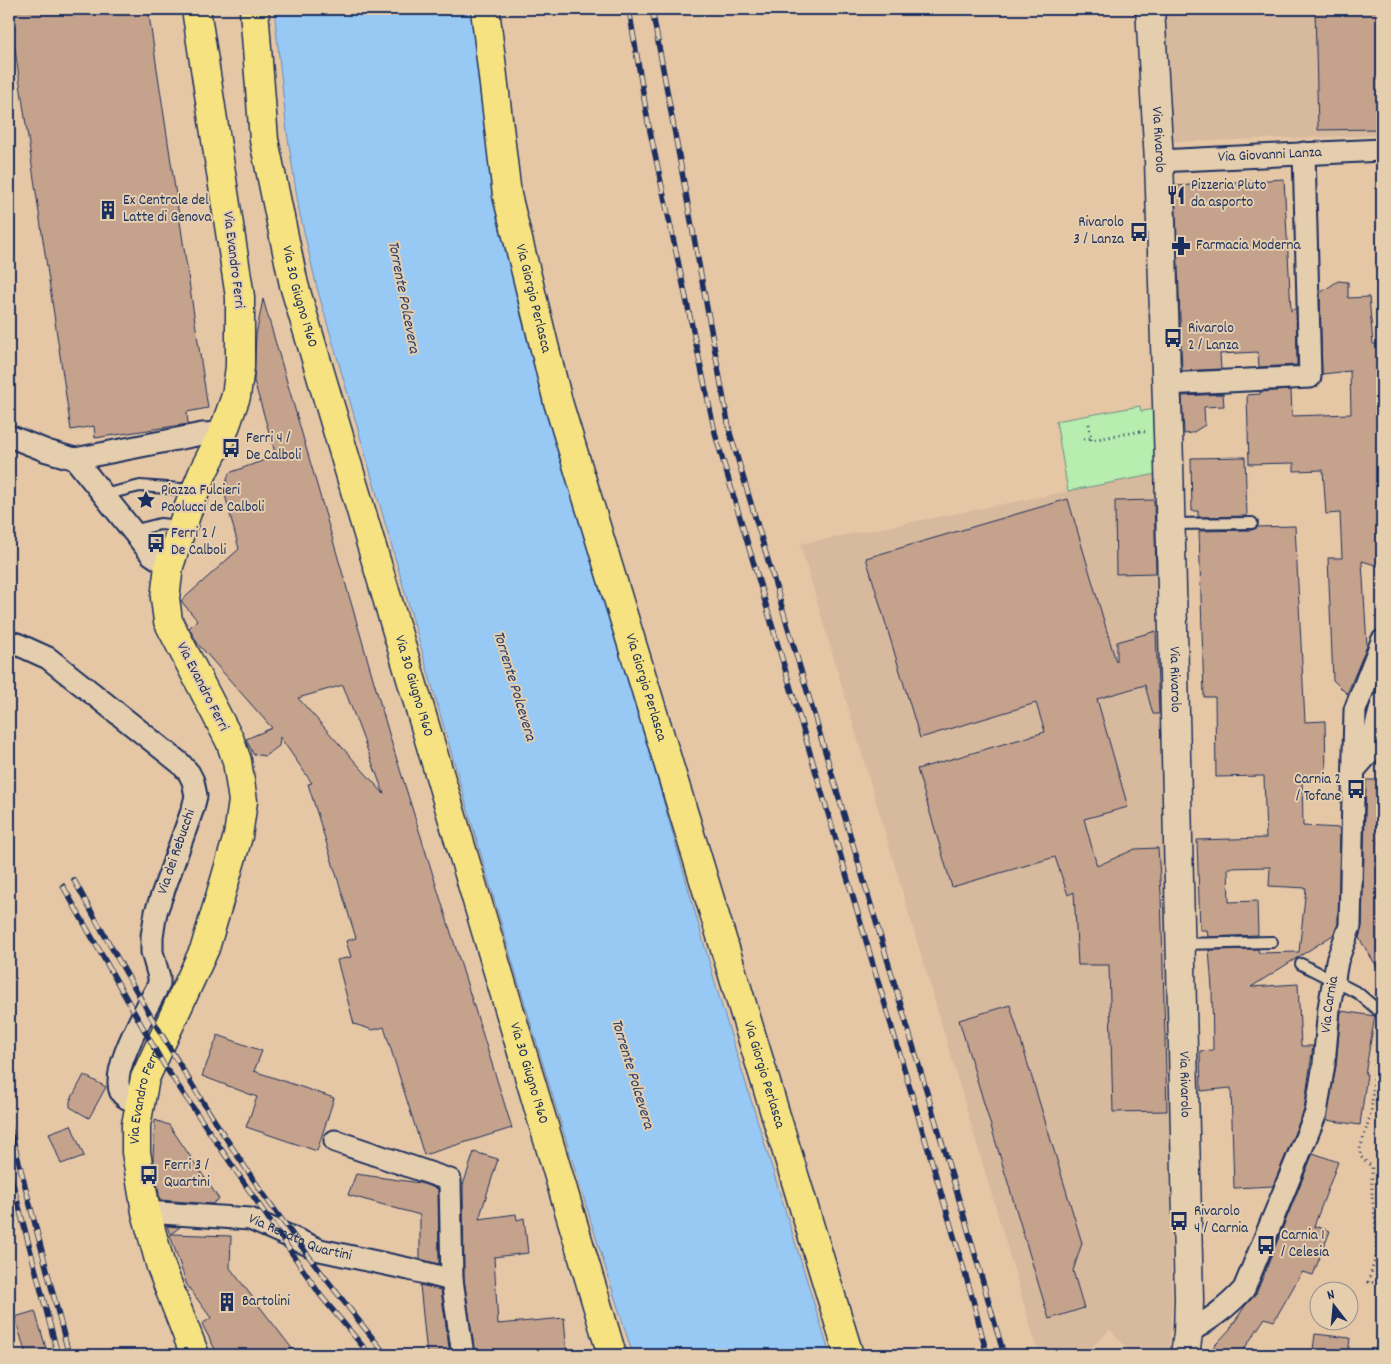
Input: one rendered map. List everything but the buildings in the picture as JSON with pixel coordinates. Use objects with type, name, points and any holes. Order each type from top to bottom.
[{"type":"main road","name":"Via Evandro Ferri","points":[[195,1355],[161,1267],[146,1212],[136,1152],[136,1125],[145,1078],[205,948],[238,836],[243,801],[237,761],[230,741],[168,621],[165,598],[170,566],[182,526],[196,490],[223,433],[236,396],[240,367],[240,298],[196,9]]},
{"type":"main road","name":"Via 30 Giugno 1960","points":[[254,9],[264,140],[294,285],[612,1355]]},
{"type":"main road","name":"Via Giorgio Perlasca","points":[[485,9],[507,195],[558,402],[849,1355]]},
{"type":"main road","name":"Via Rivarolo","points":[[1150,9],[1159,161],[1170,524],[1181,944],[1186,1348]]},
{"type":"street","name":"Via Giovanni Lanza","points":[[1159,161],[1382,150]]},
{"type":"street","points":[[1166,384],[1310,377],[1304,153]]},
{"type":"street","points":[[9,436],[75,459],[202,434],[223,433]]},
{"type":"street","points":[[75,459],[151,554],[170,566]]},
{"type":"street","name":"Via Carnia","points":[[1186,1348],[1214,1317],[1244,1289],[1316,1113],[1337,961],[1350,926],[1355,710],[1382,641]]},
{"type":"street","name":"Via dei Rebucchi","points":[[9,642],[18,644],[48,658],[180,763],[193,780],[196,796],[193,808],[156,912],[152,936],[152,952],[159,984],[124,1054],[119,1072],[118,1080],[122,1093],[126,1098],[140,1102]]},
{"type":"street","points":[[1354,770],[1369,753],[1382,703]]},
{"type":"street","points":[[335,1141],[450,1180],[452,1280],[463,1355]]},
{"type":"street","name":"Via Renato Quartini","points":[[146,1212],[250,1219],[320,1250],[409,1268],[452,1280]]},
{"type":"lane","points":[[104,495],[140,486],[196,490]]},
{"type":"lane","points":[[1170,524],[1252,523]]},
{"type":"lane","points":[[131,531],[160,524],[182,526]]},
{"type":"lane","points":[[1181,944],[1272,942]]},
{"type":"lane","points":[[1300,964],[1358,994],[1379,1012]]},
{"type":"path","points":[[1089,424],[1092,439]]},
{"type":"path","points":[[1084,439],[1142,431],[1146,432],[1148,436]]},
{"type":"path","points":[[1378,1283],[1368,1282],[1377,1254],[1376,1233],[1372,1196],[1372,1167],[1361,1157],[1360,1149],[1371,1113],[1375,1083],[1379,1012]]},
{"type":"shaded area","points":[[1162,9],[1382,9],[1382,135],[1170,142]]},
{"type":"shaded area","points":[[1162,473],[1163,722],[1172,1309],[1169,1349],[1167,1355],[1134,1355],[1110,1330],[1083,1355],[1039,1355],[800,544]]},
{"type":"green space","points":[[1140,406],[1141,411],[1158,409],[1162,473],[1068,491],[1056,421]]},
{"type":"water","name":"Torrente Polcevera","points":[[274,9],[471,9],[481,101],[497,199],[520,312],[551,428],[637,708],[720,1000],[830,1355],[633,1355],[511,956],[317,288],[299,210],[287,132]]},
{"type":"railway","points":[[629,9],[648,122],[716,437],[973,1300],[987,1355]]},
{"type":"railway","points":[[652,9],[730,433],[1004,1355]]},
{"type":"railway","points":[[74,880],[154,1022],[218,1127],[293,1235],[386,1355]]},
{"type":"railway","points":[[63,886],[164,1065],[321,1296],[370,1355]]},
{"type":"railway","points":[[9,1124],[69,1355]]},
{"type":"railway","points":[[9,1169],[58,1355]]},
{"type":"place","name":"Pizzeria Pluto da asporto","points":[[1176,195]]},
{"type":"place","name":"Ex Centrale del Latte di Genova","points":[[108,210]]},
{"type":"place","name":"Rivarolo 3 / Lanza","points":[[1139,232]]},
{"type":"place","name":"Farmacia Moderna","points":[[1181,246]]},
{"type":"place","name":"Rivarolo 2 / Lanza","points":[[1173,338]]},
{"type":"place","name":"Ferri 4 / De Calboli","points":[[231,448]]},
{"type":"place","name":"Piazza Fulcieri Paolucci de Calboli","points":[[146,500]]},
{"type":"place","name":"Ferri 2 / De Calboli","points":[[156,543]]},
{"type":"place","name":"Carnia 2 / Tofane","points":[[1356,789]]},
{"type":"place","name":"Ferri 3 / Quartini","points":[[149,1175]]},
{"type":"place","name":"Rivarolo 4 / Carnia","points":[[1179,1221]]},
{"type":"place","name":"Carnia 1 / Celesia","points":[[1266,1245]]},
{"type":"place","name":"Bartolini","points":[[227,1302]]}]
